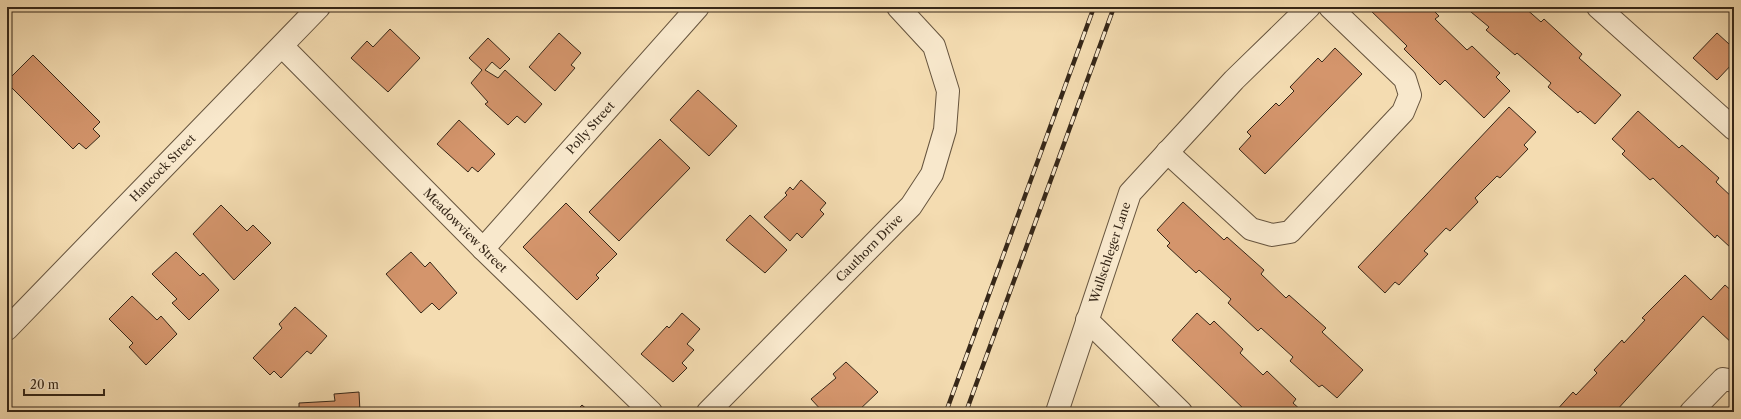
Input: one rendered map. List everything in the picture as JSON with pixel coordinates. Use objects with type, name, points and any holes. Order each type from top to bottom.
[{"type":"street","name":"Hancock Street","points":[[7,329],[319,7]]},
{"type":"street","name":"Polly Street","points":[[483,249],[698,7]]},
{"type":"street","name":"Cauthorn Drive","points":[[708,412],[911,206],[932,174],[945,130],[948,92],[934,46],[898,7]]},
{"type":"street","name":"Wullschleger Lane","points":[[1057,412],[1130,193],[1234,80],[1309,7]]},
{"type":"street","points":[[1167,152],[1251,229],[1272,235],[1290,232],[1403,112],[1410,95],[1405,79],[1330,7]]},
{"type":"street","points":[[1598,7],[1734,129]]},
{"type":"street","name":"Meadowview Street","points":[[282,46],[483,249],[651,412]]},
{"type":"street","points":[[1087,320],[1181,412]]},
{"type":"street","points":[[1691,412],[1723,379],[1734,381]]},
{"type":"building","points":[[1367,7],[1430,7],[1439,16],[1435,19],[1467,50],[1472,46],[1500,73],[1496,77],[1510,91],[1484,118],[1445,80],[1440,85],[1404,49],[1407,46]]},
{"type":"building","points":[[1465,7],[1524,7],[1541,22],[1544,19],[1582,54],[1579,58],[1621,95],[1595,124],[1580,111],[1578,113],[1548,87],[1551,83],[1517,53],[1515,55],[1486,30],[1489,27]]},
{"type":"building","points":[[390,29],[420,58],[388,92],[351,58],[367,41],[373,47]]},
{"type":"building","points":[[559,33],[581,53],[571,65],[575,68],[555,91],[529,67]]},
{"type":"building","points":[[1717,33],[1729,44],[1734,39],[1734,62],[1717,80],[1693,58]]},
{"type":"building","points":[[488,38],[510,59],[500,69],[492,62],[485,70],[498,78],[505,70],[542,104],[525,123],[517,116],[508,125],[485,104],[488,102],[471,83],[482,70],[469,58]]},
{"type":"building","points":[[1335,48],[1362,74],[1265,174],[1239,149],[1251,136],[1247,132],[1276,103],[1279,106],[1294,91],[1290,87],[1318,58],[1322,62]]},
{"type":"building","points":[[33,55],[100,122],[93,129],[100,136],[86,149],[79,143],[73,149],[7,83],[7,81]]},
{"type":"building","points":[[698,90],[737,126],[709,156],[670,120]]},
{"type":"building","points":[[1509,107],[1536,132],[1524,145],[1528,149],[1500,178],[1497,176],[1475,198],[1478,202],[1450,231],[1446,228],[1424,251],[1428,254],[1399,285],[1395,282],[1385,293],[1358,267]]},
{"type":"building","points":[[1638,111],[1679,148],[1682,145],[1719,178],[1716,182],[1734,199],[1734,244],[1731,248],[1717,235],[1715,238],[1653,178],[1650,180],[1622,154],[1625,151],[1612,139]]},
{"type":"building","points":[[459,120],[495,154],[478,172],[472,167],[468,172],[437,144]]},
{"type":"building","points":[[660,139],[690,168],[619,241],[589,212]]},
{"type":"building","points":[[801,180],[826,203],[820,210],[824,214],[802,238],[797,233],[790,241],[764,217],[787,195],[785,193],[790,187],[793,190]]},
{"type":"building","points":[[1183,202],[1224,240],[1227,237],[1264,270],[1261,274],[1286,298],[1289,295],[1326,328],[1322,332],[1363,370],[1337,398],[1322,385],[1319,387],[1290,361],[1293,357],[1261,328],[1258,331],[1228,303],[1231,299],[1199,270],[1196,273],[1167,246],[1170,243],[1157,230]]},
{"type":"building","points":[[566,203],[617,254],[596,275],[599,278],[577,300],[523,247]]},
{"type":"building","points":[[221,205],[247,231],[253,225],[271,243],[234,280],[193,234]]},
{"type":"building","points":[[750,215],[787,250],[765,273],[726,240]]},
{"type":"building","points":[[176,252],[200,276],[203,273],[219,290],[189,320],[172,303],[177,299],[152,274]]},
{"type":"building","points":[[411,252],[425,267],[430,262],[457,293],[439,310],[432,303],[421,313],[386,274]]},
{"type":"building","points":[[1685,275],[1711,300],[1725,285],[1734,293],[1734,345],[1703,316],[1615,412],[1555,412],[1573,392],[1576,395],[1597,373],[1594,370],[1622,340],[1624,343],[1645,320],[1642,318]]},
{"type":"building","points":[[132,296],[157,320],[161,316],[177,334],[146,365],[129,347],[133,343],[109,319]]},
{"type":"building","points":[[295,307],[327,336],[311,354],[307,351],[281,378],[274,371],[270,375],[253,358],[282,328],[279,324]]},
{"type":"building","points":[[682,313],[700,329],[687,344],[694,350],[682,363],[687,368],[673,382],[641,354],[667,326],[669,328]]},
{"type":"building","points":[[1197,313],[1210,325],[1214,321],[1243,349],[1240,353],[1263,375],[1267,371],[1296,399],[1293,403],[1303,412],[1247,412],[1172,340]]},
{"type":"building","points":[[846,362],[878,392],[857,412],[823,412],[811,399],[836,378],[833,374]]},
{"type":"building","points":[[359,392],[360,412],[299,412],[299,403],[335,401],[334,394]]},
{"type":"building","points":[[582,405],[590,412],[575,412]]},
{"type":"railway","points":[[946,412],[1094,7]]},
{"type":"railway","points":[[966,412],[1114,7]]}]
